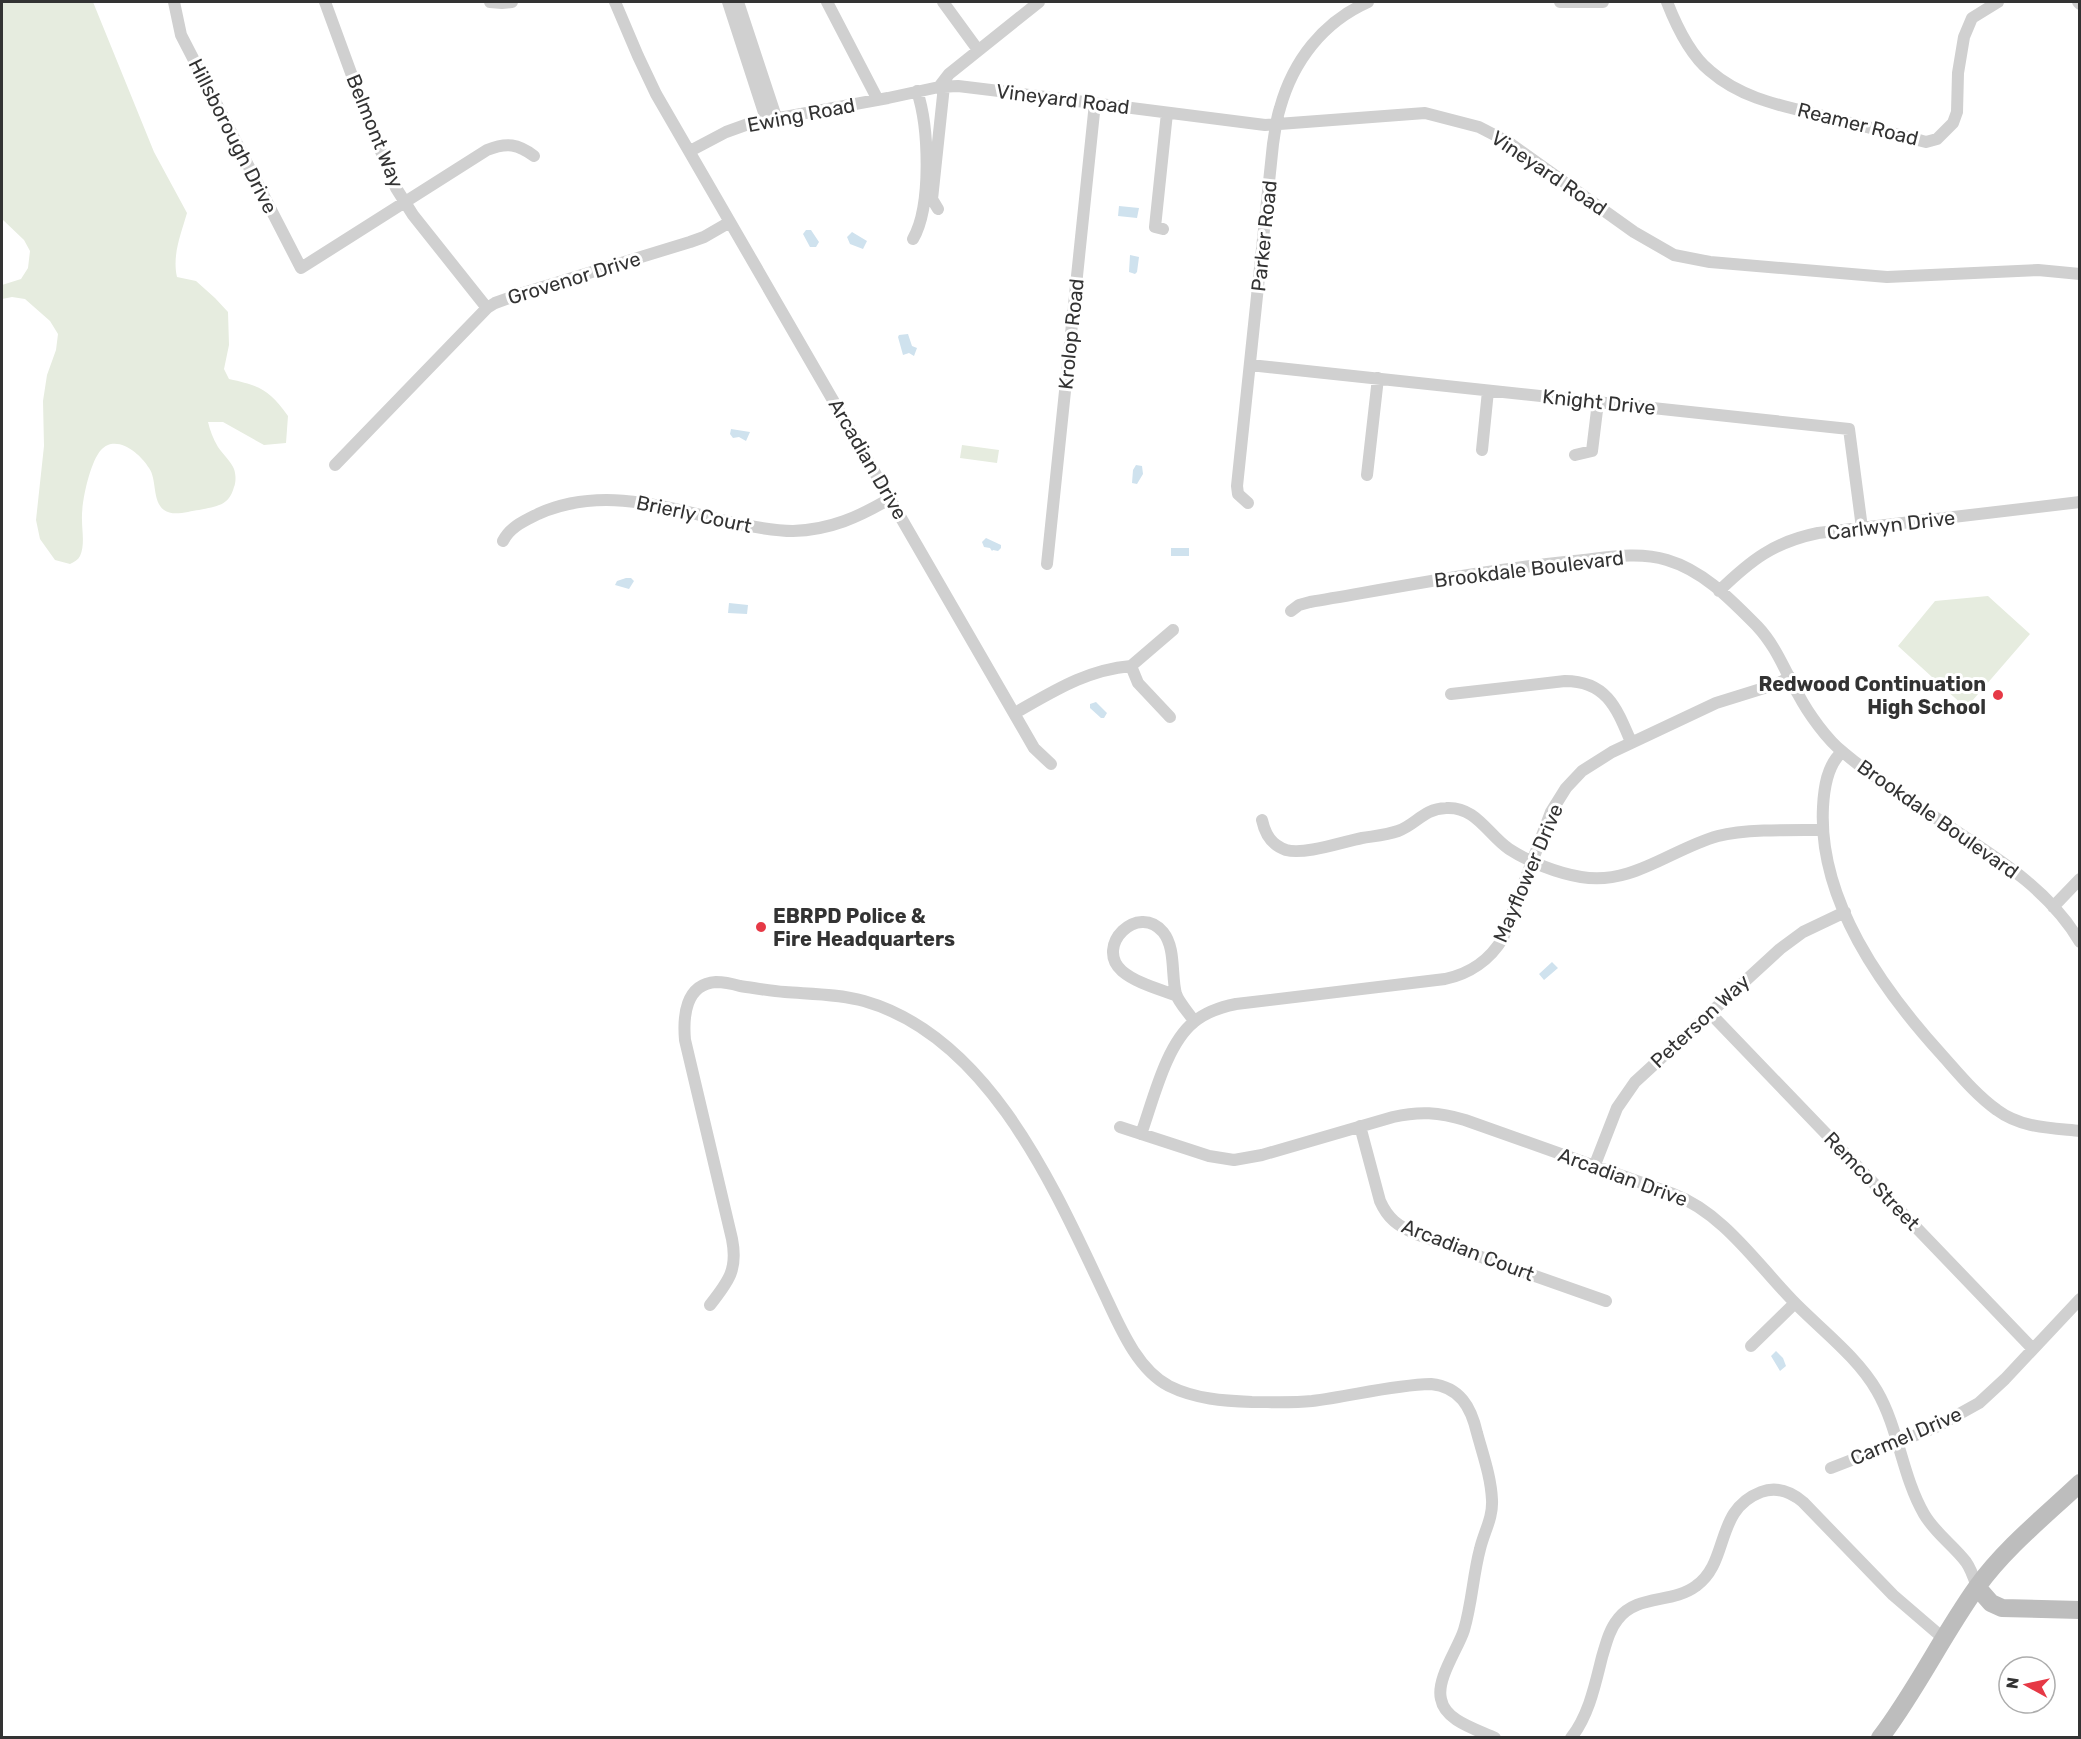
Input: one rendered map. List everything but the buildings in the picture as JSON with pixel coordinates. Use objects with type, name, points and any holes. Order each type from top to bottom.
[{"type":"main road","points":[[1880,1737],[1894,1719],[1977,1587],[1997,1563],[2079,1483]]},
{"type":"main road","points":[[1977,1587],[1991,1603],[2002,1608],[2079,1610]]},
{"type":"main road","points":[[1887,1737],[1894,1719]]},
{"type":"street","name":"Hillsborough Drive","points":[[174,2],[181,36],[301,268],[405,203]]},
{"type":"street","name":"Belmont Way","points":[[325,2],[387,168],[405,203],[487,308]]},
{"type":"street","points":[[490,2],[512,2]]},
{"type":"street","points":[[615,2],[650,83],[690,151]]},
{"type":"street","points":[[728,2],[771,118]]},
{"type":"street","points":[[738,2],[771,118]]},
{"type":"street","points":[[827,2],[878,100]]},
{"type":"street","points":[[943,2],[978,50]]},
{"type":"street","points":[[938,209],[932,199],[941,86],[949,74],[1039,2]]},
{"type":"street","name":"Parker Road","points":[[1248,503],[1238,494],[1237,486],[1276,125],[1290,77],[1305,52],[1344,15],[1368,2]]},
{"type":"street","points":[[1560,2],[1603,2]]},
{"type":"street","name":"Reamer Road","points":[[1667,2],[1674,20],[1707,70],[1731,88],[1760,100],[1926,142],[1937,139],[1953,123],[1957,112],[1958,73],[1964,37],[1972,18],[1998,2]]},
{"type":"street","name":"Ewing Road","points":[[690,151],[726,132],[771,118],[878,100],[941,86]]},
{"type":"street","name":"Vineyard Road","points":[[941,86],[976,88],[1255,125],[1425,112],[1479,127],[1508,142],[1634,232],[1674,255],[1710,262],[1887,277],[2038,270],[2079,274]]},
{"type":"street","points":[[913,239],[921,220],[926,157],[925,122],[917,91]]},
{"type":"street","name":"Krolop Road","points":[[1047,564],[1095,103]]},
{"type":"street","points":[[1163,229],[1155,227],[1167,113]]},
{"type":"street","points":[[405,203],[496,146],[514,144],[534,156]]},
{"type":"street","name":"Arcadian Drive","points":[[690,151],[1034,748],[1050,764]]},
{"type":"street","name":"Grovenor Drive","points":[[335,465],[487,308],[495,303],[690,243],[730,222]]},
{"type":"street","name":"Knight Drive","points":[[1250,365],[1849,429],[1862,528]]},
{"type":"street","points":[[1367,475],[1378,378]]},
{"type":"street","points":[[1482,450],[1488,391]]},
{"type":"street","points":[[1575,455],[1593,451],[1598,402]]},
{"type":"street","name":"Brierly Court","points":[[503,542],[509,531],[527,519],[556,507],[585,501],[627,500],[763,529],[792,531],[846,522],[891,498]]},
{"type":"street","name":"Carlwyn Drive","points":[[1719,591],[1758,557],[1788,541],[1818,533],[2079,502]]},
{"type":"street","name":"Brookdale Boulevard","points":[[1291,611],[1305,603],[1522,567],[1623,556],[1650,556],[1679,564],[1702,576],[1764,634],[1810,714],[1842,752],[1894,790],[2006,864],[2069,923],[2079,942]]},
{"type":"street","points":[[1015,713],[1098,671],[1131,666],[1173,630]]},
{"type":"street","points":[[1131,666],[1138,682],[1170,717]]},
{"type":"street","name":"Mayflower Drive","points":[[1141,1134],[1169,1056],[1182,1034],[1194,1021],[1215,1010],[1236,1004],[1445,979],[1461,975],[1485,960],[1498,946],[1529,873],[1551,812],[1566,788],[1591,764],[1716,703],[1777,684],[1790,677]]},
{"type":"street","points":[[1451,694],[1565,681],[1583,682],[1598,688],[1609,699],[1632,742]]},
{"type":"street","points":[[1842,752],[1833,763],[1824,801],[1823,830],[1828,865],[1845,912],[1873,966],[1917,1028],[1976,1092],[1997,1110],[2018,1121],[2039,1127],[2079,1131]]},
{"type":"street","points":[[1262,820],[1265,832],[1271,841],[1279,847],[1298,851],[1397,831],[1428,811],[1453,808],[1469,813],[1484,824],[1504,846],[1532,861],[1580,877],[1612,879],[1643,869],[1700,842],[1721,836],[1823,830]]},
{"type":"street","points":[[2053,907],[2079,879]]},
{"type":"street","name":"Peterson Way","points":[[1594,1167],[1612,1119],[1629,1089],[1650,1067],[1791,940],[1845,912]]},
{"type":"street","points":[[1177,996],[1128,975],[1116,964],[1113,956],[1114,945],[1123,928],[1138,921],[1154,924],[1162,930],[1170,948],[1177,996],[1194,1021]]},
{"type":"street","points":[[710,1305],[727,1283],[732,1273],[735,1257],[685,1040],[684,1017],[689,999],[694,992],[716,982],[783,992],[864,1000],[926,1028],[958,1055],[1001,1106],[1024,1140],[1064,1209],[1126,1336],[1147,1369],[1162,1382],[1200,1397],[1252,1402],[1310,1401],[1431,1384],[1455,1392],[1468,1406],[1473,1416],[1490,1482],[1492,1509],[1480,1547],[1463,1632],[1443,1678],[1440,1698],[1444,1707],[1460,1722],[1495,1737]]},
{"type":"street","name":"Remco Street","points":[[1710,1012],[2032,1349]]},
{"type":"street","name":"Arcadian Drive","points":[[1120,1127],[1202,1154],[1234,1160],[1262,1155],[1413,1113],[1435,1112],[1465,1120],[1694,1203],[1718,1221],[1866,1374],[1878,1394],[1912,1487],[1925,1515],[1943,1539],[1965,1561],[1977,1587]]},
{"type":"street","name":"Arcadian Court","points":[[1360,1126],[1380,1201],[1395,1223],[1416,1234],[1606,1300]]},
{"type":"street","name":"Carmel Drive","points":[[1831,1468],[1951,1420],[1979,1403],[2005,1379],[2079,1299]]},
{"type":"street","points":[[1751,1346],[1795,1303]]},
{"type":"street","points":[[1571,1737],[1588,1708],[1607,1640],[1617,1620],[1624,1612],[1636,1605],[1682,1594],[1701,1583],[1713,1564],[1725,1530],[1735,1511],[1753,1496],[1769,1490],[1786,1491],[1803,1502],[1893,1595],[1943,1638]]},
{"type":"shaded area","points":[[2,2],[93,2],[154,152],[187,213],[176,253],[177,277],[196,281],[228,312],[229,345],[224,369],[229,379],[263,390],[288,416],[286,443],[264,445],[223,422],[208,422],[216,444],[234,469],[235,485],[225,502],[186,512],[172,513],[164,510],[156,496],[151,473],[140,457],[128,447],[107,445],[97,456],[90,473],[83,504],[82,552],[78,559],[70,564],[55,560],[40,539],[36,520],[44,446],[43,401],[58,334],[50,321],[25,299],[12,297],[2,299],[2,285],[21,279],[28,268],[30,251],[24,240],[2,219]]},
{"type":"shaded area","points":[[962,445],[999,450],[997,463],[960,458]]},
{"type":"shaded area","points":[[1988,596],[2030,634],[1966,708],[1898,646],[1935,601]]},
{"type":"water","points":[[1119,206],[1139,208],[1137,218],[1118,216]]},
{"type":"water","points":[[806,230],[811,230],[819,242],[816,247],[810,247],[803,234]]},
{"type":"water","points":[[852,232],[867,241],[863,249],[850,244],[847,237]]},
{"type":"water","points":[[1130,255],[1139,257],[1135,274],[1129,272]]},
{"type":"water","points":[[908,334],[912,346],[917,348],[914,356],[909,353],[903,355],[898,337]]},
{"type":"water","points":[[731,429],[750,432],[746,441],[739,437],[733,438],[730,434]]},
{"type":"water","points":[[1136,465],[1142,466],[1143,474],[1137,484],[1132,483],[1133,470]]},
{"type":"water","points":[[986,538],[1001,545],[1001,548],[998,551],[992,551],[984,547],[982,542]]},
{"type":"water","points":[[1171,548],[1189,548],[1189,556],[1171,556]]},
{"type":"water","points":[[626,578],[634,581],[629,589],[615,585],[617,581]]},
{"type":"water","points":[[729,603],[748,605],[747,614],[728,613]]},
{"type":"water","points":[[1096,702],[1107,713],[1104,718],[1090,708],[1090,704]]},
{"type":"water","points":[[1552,962],[1558,968],[1544,980],[1539,974]]},
{"type":"water","points":[[1776,1351],[1783,1358],[1786,1366],[1780,1371],[1771,1356]]},
{"type":"place","name":"Redwood Continuation High School","points":[[1998,695]]},
{"type":"place","name":"EBRPD Police & Fire Headquarters","points":[[761,927]]}]
